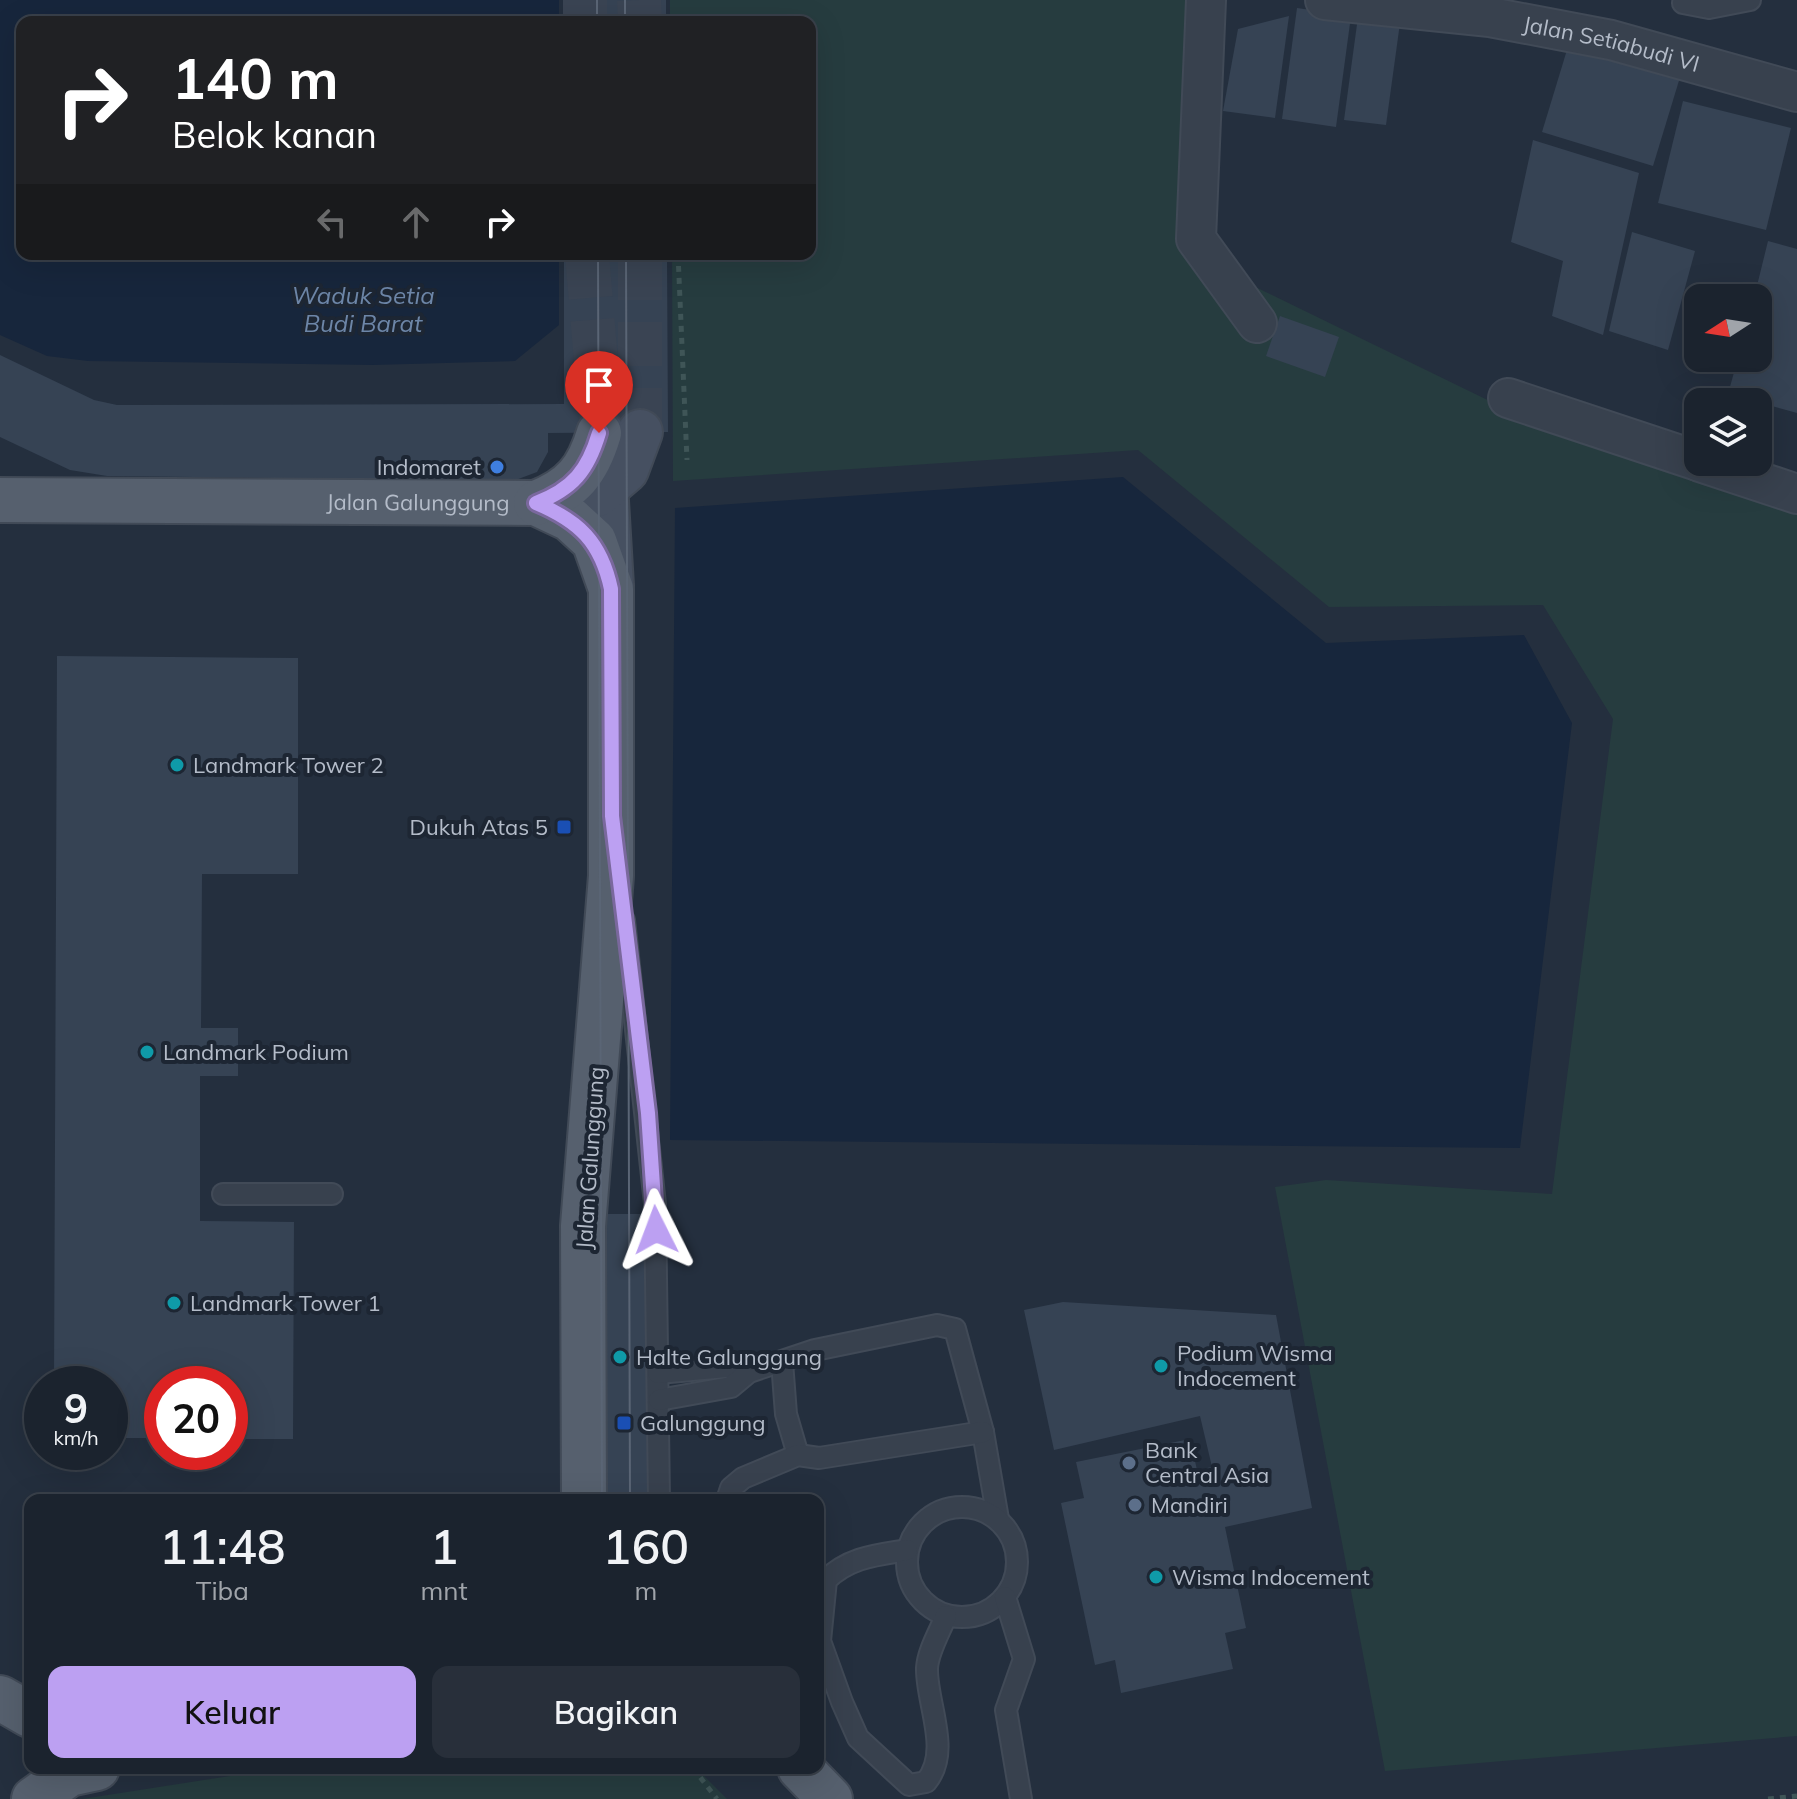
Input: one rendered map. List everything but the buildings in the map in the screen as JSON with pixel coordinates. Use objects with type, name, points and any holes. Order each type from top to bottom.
[{"type":"main road","points":[[536,503],[555,495],[580,477],[614,433]]},
{"type":"main road","points":[[0,479],[56,500]]},
{"type":"main road","name":"Jalan Galunggung","points":[[0,500],[536,503],[570,519],[589,535],[603,557],[611,589],[612,816],[608,942],[583,1214],[584,1494]]},
{"type":"main road","points":[[0,534],[56,500]]},
{"type":"main road","points":[[0,1698],[24,1712]]},
{"type":"main road","points":[[34,1799],[69,1774]]},
{"type":"main road","points":[[806,1774],[830,1799]]},
{"type":"street","points":[[1206,0],[1196,239],[1257,323]]},
{"type":"street","name":"Jalan Setiabudi VI","points":[[1325,0],[1490,17],[1611,40],[1797,92]]},
{"type":"street","points":[[1508,398],[1684,457]]},
{"type":"street","points":[[611,589],[608,488],[614,433]]},
{"type":"street","points":[[1742,476],[1797,494]]},
{"type":"street","points":[[536,503],[571,502],[608,488]]},
{"type":"lane","points":[[1683,3],[1709,8],[1730,7],[1750,0]]},
{"type":"lane","name":"Jalan Galunggung","points":[[612,816],[652,1158],[659,1494]]},
{"type":"lane","points":[[223,1194],[332,1194]]},
{"type":"lane","points":[[659,1400],[731,1387],[749,1372],[815,1350],[937,1325],[955,1329],[983,1432],[998,1519],[1016,1548],[1017,1565],[1005,1597],[978,1615],[946,1616],[931,1608],[915,1590],[906,1566],[907,1550],[914,1532],[927,1517],[944,1508],[973,1507],[998,1519]]},
{"type":"lane","points":[[782,1362],[786,1414],[798,1455]]},
{"type":"lane","points":[[658,1373],[726,1367],[749,1372]]},
{"type":"lane","points":[[729,1494],[731,1488],[743,1478],[798,1455],[819,1458],[983,1432]]},
{"type":"lane","points":[[824,1600],[826,1580],[847,1563],[907,1550]]},
{"type":"lane","points":[[1005,1597],[1024,1659],[1006,1710],[1021,1799]]},
{"type":"lane","points":[[824,1651],[858,1738],[909,1785],[926,1782],[933,1774],[937,1733],[927,1663],[946,1616]]},
{"type":"path","points":[[678,260],[687,460]]},
{"type":"path","points":[[698,1774],[717,1799]]},
{"type":"path","points":[[1768,1799],[1797,1796]]},
{"type":"green space","points":[[670,0],[1185,0],[1202,261],[1543,427],[1684,472],[1684,476],[1697,476],[1797,508],[1797,1736],[1385,1771],[1275,1187],[1326,1180],[1552,1194],[1613,719],[1543,605],[1329,607],[1138,450],[673,481],[672,260],[816,260],[816,16],[670,16]]},
{"type":"green space","points":[[242,1774],[702,1774],[727,1799],[82,1799]]},
{"type":"water","name":"Waduk Setia Budi Barat","points":[[0,0],[559,0],[559,16],[16,16],[16,260],[559,260],[559,325],[515,361],[373,365],[88,361],[47,356],[0,335]]},
{"type":"water","points":[[1123,477],[1326,643],[1524,635],[1572,723],[1520,1148],[670,1140],[675,508]]},
{"type":"tunnel","points":[[585,0],[585,16]]},
{"type":"tunnel","points":[[639,0],[640,16]]},
{"type":"tunnel","points":[[588,260],[602,433]]},
{"type":"tunnel","points":[[640,260],[640,432]]},
{"type":"tram line","points":[[597,0],[597,16]]},
{"type":"tram line","points":[[625,0],[625,16]]},
{"type":"tram line","points":[[598,260],[602,1494]]},
{"type":"tram line","points":[[626,260],[630,1494]]},
{"type":"tram line","points":[[608,660],[618,731]]},
{"type":"place","name":"Indomaret","points":[[497,467]]},
{"type":"place","name":"Landmark Tower 2","points":[[177,765]]},
{"type":"place","name":"Dukuh Atas 5","points":[[564,827]]},
{"type":"place","name":"Landmark Podium","points":[[147,1052]]},
{"type":"place","name":"Landmark Tower 1","points":[[174,1303]]},
{"type":"place","name":"Halte Galunggung","points":[[620,1357]]},
{"type":"place","name":"Podium Wisma Indocement","points":[[1161,1366]]},
{"type":"place","name":"Galunggung","points":[[624,1423]]},
{"type":"place","name":"Bank Central Asia","points":[[1129,1463]]},
{"type":"place","name":"Mandiri","points":[[1135,1505]]},
{"type":"place","name":"Wisma Indocement","points":[[1156,1577]]},
{"type":"route","points":[[599,433],[594,451],[580,477],[569,487],[536,503],[583,528],[603,557],[611,589],[612,816],[648,1113],[656,1230]]}]
